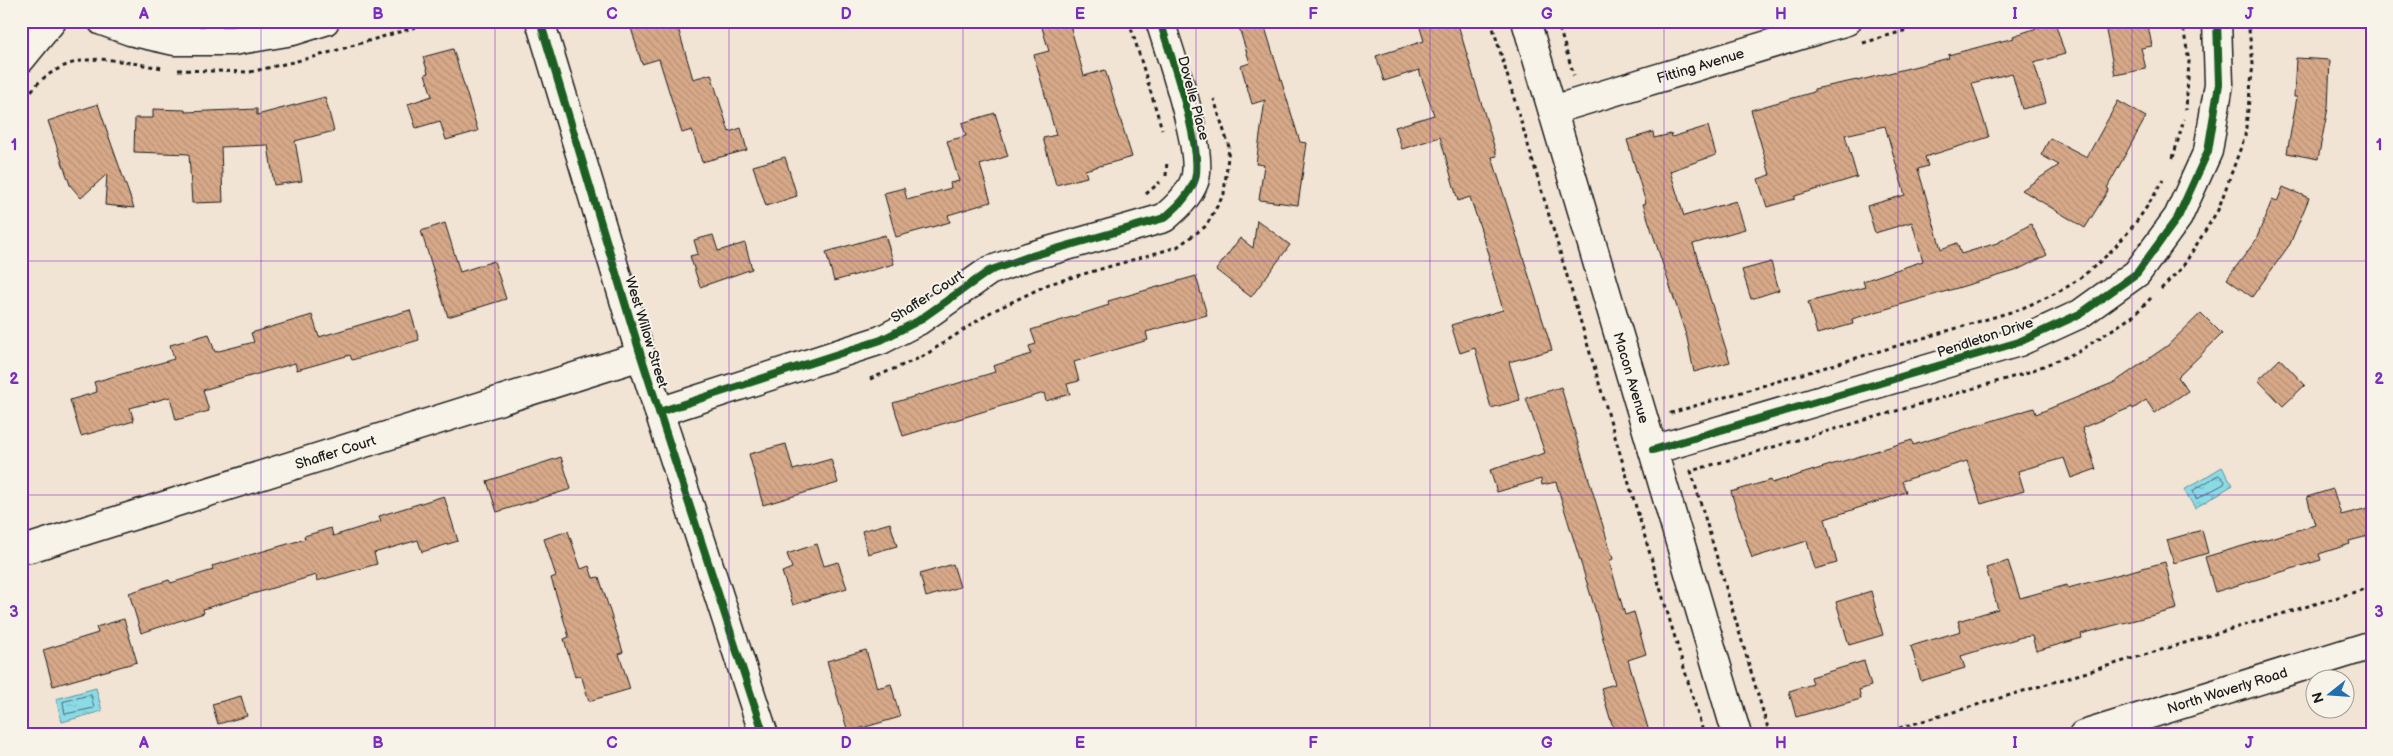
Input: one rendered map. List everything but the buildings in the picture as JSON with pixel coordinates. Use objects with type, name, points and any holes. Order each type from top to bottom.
[{"type":"street","points":[[21,59],[52,21]]},
{"type":"street","points":[[102,21],[130,31],[175,41],[233,41],[293,31],[325,21]]},
{"type":"street","name":"West Willow Street","points":[[540,21],[641,356],[764,735]]},
{"type":"street","name":"Dovelle Place","points":[[1160,21],[1189,118],[1195,151],[1195,182]]},
{"type":"street","name":"Macon Avenue","points":[[1526,21],[1737,735]]},
{"type":"street","name":"Fitting Avenue","points":[[1553,110],[1847,21]]},
{"type":"street","name":"Pendleton Drive","points":[[1654,450],[2019,342],[2080,314],[2137,273],[2178,216],[2208,151],[2219,84],[2217,21]]},
{"type":"street","name":"Shaffer Court","points":[[659,412],[880,340],[918,320],[988,271],[1028,257],[1164,218],[1180,204],[1195,182]]},
{"type":"street","name":"Shaffer Court","points":[[30,548],[641,356]]},
{"type":"street","name":"North Waverly Road","points":[[2083,735],[2372,645]]},
{"type":"path","points":[[1129,21],[1162,131]]},
{"type":"path","points":[[1491,21],[1704,735]]},
{"type":"path","points":[[1557,21],[1574,77]]},
{"type":"path","points":[[1860,44],[1937,21]]},
{"type":"path","points":[[2172,164],[2185,114],[2188,61],[2182,21]]},
{"type":"path","points":[[1770,735],[1691,471],[2023,374],[2078,352],[2133,316],[2182,268],[2218,210],[2245,136],[2253,64],[2248,21]]},
{"type":"path","points":[[1137,196],[1146,193],[1165,178],[1167,159]]},
{"type":"path","points":[[1668,404],[1671,414],[2021,309],[2069,286],[2113,250],[2147,210],[2168,172]]},
{"type":"path","points":[[1876,735],[2372,587]]},
{"type":"water","points":[[2222,467],[2233,485],[2195,508],[2184,490]]},
{"type":"water","points":[[96,688],[102,711],[62,722],[56,699]]},
{"type":"cycle path","points":[[540,21],[641,356],[764,735]]},
{"type":"cycle path","points":[[659,412],[881,340],[918,321],[989,271],[1028,257],[1164,218],[1188,193],[1194,182],[1196,168],[1191,127],[1160,21]]},
{"type":"cycle path","points":[[1653,450],[2019,342],[2080,314],[2137,273],[2178,217],[2208,151],[2219,84],[2217,21]]}]
